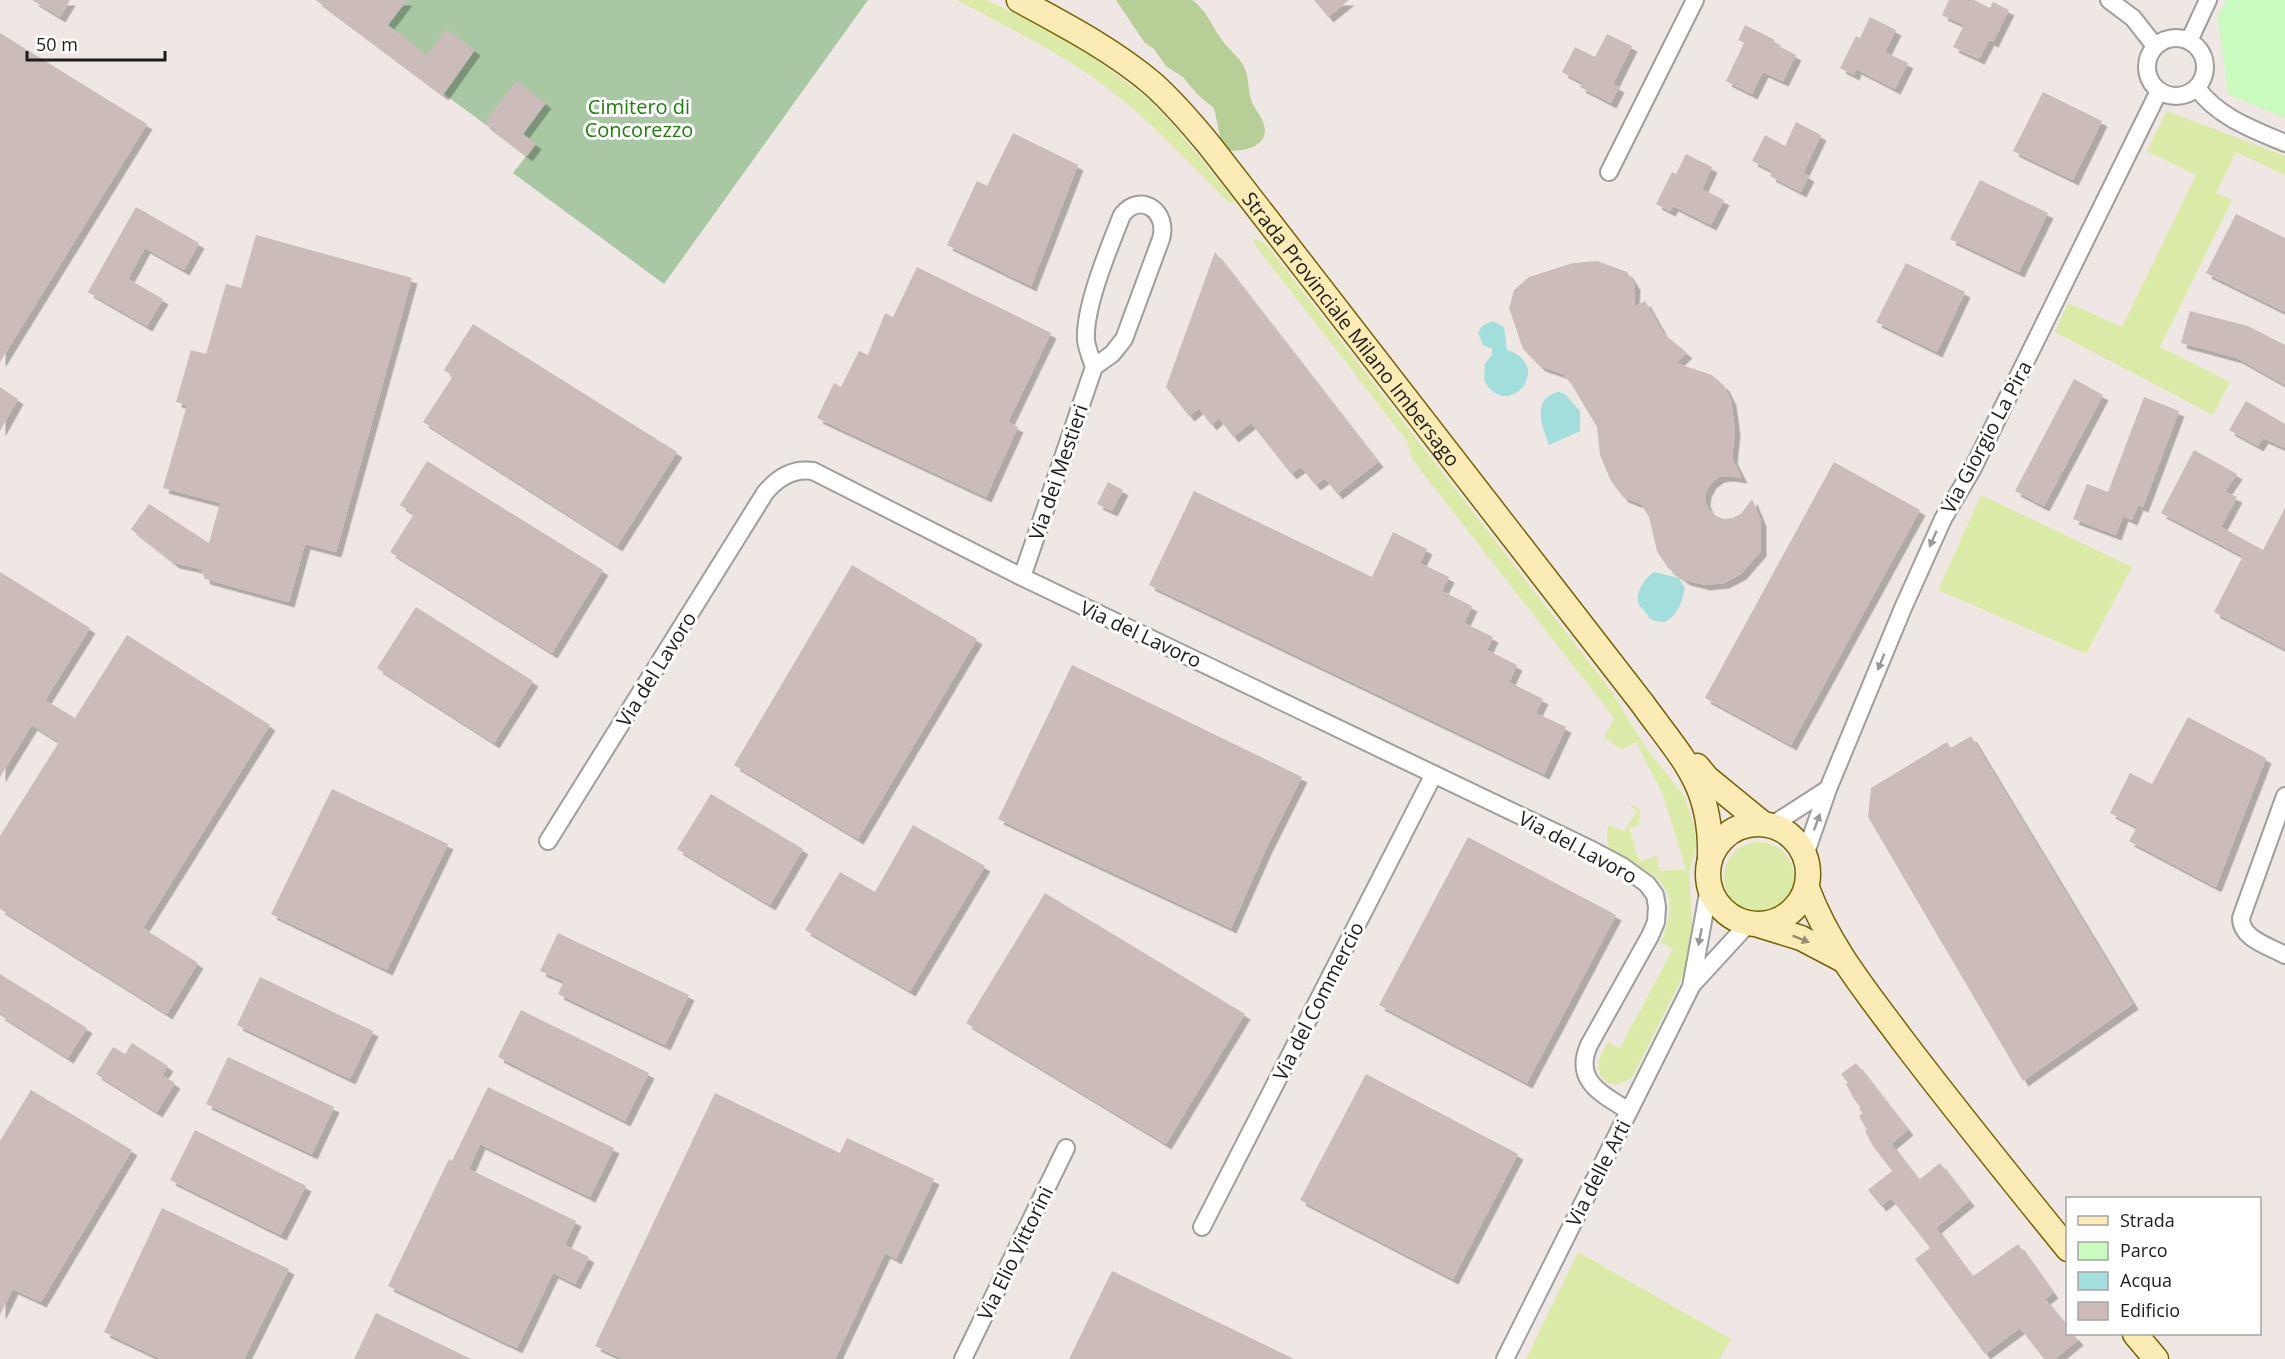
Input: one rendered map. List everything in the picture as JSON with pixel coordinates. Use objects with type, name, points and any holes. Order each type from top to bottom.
[{"type":"main road","name":"Strada Provinciale Milano Imbersago","points":[[1020,0],[1121,59],[1152,84],[1186,117],[1642,703],[1695,776],[1709,822],[1710,858]]},
{"type":"main road","name":"Strada Provinciale Milano Imbersago","points":[[1642,703],[1707,778],[1767,824]]},
{"type":"main road","points":[[1753,925],[1774,922],[1789,914],[1800,902],[1807,888],[1809,871],[1805,855],[1797,841],[1785,831],[1767,824],[1745,825],[1730,831],[1718,843],[1710,858],[1707,873],[1709,888],[1715,902],[1729,916],[1753,925],[1801,938],[1841,959]]},
{"type":"main road","points":[[1807,888],[1841,959],[1945,1096],[2066,1248]]},
{"type":"main road","points":[[2136,1335],[2156,1359]]},
{"type":"street","points":[[1609,172],[1695,0]]},
{"type":"street","points":[[2109,0],[2133,18],[2155,46]]},
{"type":"street","points":[[2189,41],[2208,0]]},
{"type":"street","points":[[2171,38],[2189,41],[2196,46],[2205,62],[2205,71],[2197,88],[2182,96],[2174,97],[2159,91],[2152,85],[2146,69],[2147,61],[2155,46],[2171,38]]},
{"type":"street","points":[[2197,88],[2207,101],[2224,114],[2285,143]]},
{"type":"street","name":"Via Giorgio La Pira","points":[[1805,855],[1828,789],[1943,519],[1962,488],[2159,91]]},
{"type":"street","points":[[1132,206],[1149,206],[1161,220],[1161,239],[1124,339],[1113,354],[1094,367],[1086,335],[1090,304],[1122,215],[1132,206]]},
{"type":"street","name":"Via dei Mestieri","points":[[1022,577],[1094,367]]},
{"type":"street","name":"Via del Lavoro","points":[[548,841],[765,493],[782,476],[802,469],[824,474],[1022,577],[1611,860],[1647,884],[1655,895],[1656,922],[1589,1045],[1584,1062],[1588,1080],[1595,1089],[1629,1111]]},
{"type":"street","name":"Via del Commercio","points":[[1202,1227],[1434,774]]},
{"type":"street","points":[[1767,824],[1828,789]]},
{"type":"street","points":[[2285,796],[2241,918],[2242,927],[2247,934],[2285,955]]},
{"type":"street","name":"Via delle Arti","points":[[1505,1359],[1690,987],[1709,888]]},
{"type":"street","name":"Via delle Arti","points":[[1690,987],[1753,925]]},
{"type":"street","name":"Via Elio Vittorini","points":[[963,1359],[1066,1148]]},
{"type":"green space","name":"Cimitero di Concorezzo","points":[[316,0],[868,0],[664,284],[513,173],[527,155]]},
{"type":"green space","points":[[957,0],[986,0],[1056,33],[1097,60],[1151,101],[1235,201],[1229,203],[1141,116],[1093,77],[1035,42]]},
{"type":"green space","points":[[1116,0],[1192,0],[1197,4],[1245,69],[1251,100],[1264,125],[1265,132],[1259,143],[1247,149],[1226,150],[1221,141],[1214,108],[1197,94],[1183,77],[1166,66],[1154,49],[1145,43]]},
{"type":"green space","points":[[2226,0],[2285,0],[2285,118],[2228,94],[2218,17]]},
{"type":"green space","points":[[2167,111],[2285,156],[2285,175],[2236,152],[2216,193],[2232,200],[2160,347],[2230,382],[2213,415],[2055,332],[2068,303],[2122,327],[2196,175],[2147,151]]},
{"type":"green space","points":[[1253,238],[1266,244],[1612,692],[1644,745],[1684,796],[1694,825],[1696,845],[1689,874],[1693,933],[1687,964],[1633,1076],[1620,1084],[1613,1084],[1603,1079],[1598,1067],[1599,1060],[1608,1042],[1620,1048],[1673,949],[1661,942],[1670,908],[1668,895],[1663,885],[1643,869],[1610,850],[1607,836],[1608,825],[1624,831],[1637,812],[1628,803],[1640,809],[1639,825],[1629,828],[1639,861],[1656,856],[1660,871],[1686,869],[1663,795],[1636,742],[1621,750],[1604,737],[1614,718],[1412,459],[1407,441],[1254,244]]},
{"type":"green space","points":[[1981,495],[2132,567],[2086,654],[1938,590]]},
{"type":"green space","points":[[1766,842],[1779,848],[1788,857],[1792,863],[1794,877],[1792,891],[1784,902],[1773,910],[1752,912],[1734,902],[1726,891],[1724,870],[1734,852],[1745,844]]},
{"type":"green space","points":[[1578,1252],[1731,1339],[1719,1359],[1526,1359]]},
{"type":"water","points":[[1493,321],[1504,327],[1507,350],[1521,357],[1527,367],[1527,378],[1514,394],[1504,396],[1494,392],[1484,380],[1485,364],[1492,355],[1492,349],[1483,345],[1478,333],[1482,326]]},
{"type":"water","points":[[1558,392],[1565,394],[1580,411],[1580,431],[1549,445],[1542,422],[1541,407],[1544,401]]},
{"type":"water","points":[[1654,572],[1679,578],[1685,589],[1674,615],[1663,622],[1649,618],[1637,598],[1642,585]]},
{"type":"building","points":[[32,0],[70,0],[60,17]]},
{"type":"building","points":[[316,0],[407,0],[388,25],[427,55],[446,29],[475,50],[443,95]]},
{"type":"building","points":[[1314,0],[1349,0],[1328,17]]},
{"type":"building","points":[[1949,0],[1974,0],[1990,8],[1993,2],[2009,10],[1993,42],[1989,40],[1979,59],[1953,47],[1964,25],[1942,15]]},
{"type":"building","points":[[1870,17],[1896,30],[1885,52],[1908,63],[1895,89],[1856,69],[1854,75],[1840,68],[1856,36],[1860,38]]},
{"type":"building","points":[[1745,25],[1775,40],[1773,43],[1796,55],[1783,81],[1763,72],[1752,94],[1726,81],[1744,43],[1738,40]]},
{"type":"building","points":[[0,33],[147,124],[0,362]]},
{"type":"building","points":[[1607,34],[1632,46],[1613,84],[1619,87],[1611,103],[1580,87],[1583,83],[1562,72],[1575,47],[1595,57]]},
{"type":"building","points":[[516,81],[546,103],[523,134],[536,144],[527,156],[484,123]]},
{"type":"building","points":[[2043,92],[2102,121],[2073,180],[2013,151]]},
{"type":"building","points":[[1796,122],[1821,135],[1803,173],[1809,176],[1801,192],[1770,176],[1773,171],[1752,161],[1765,135],[1785,146]]},
{"type":"building","points":[[1013,133],[1078,165],[1031,286],[947,245],[977,181],[987,186]]},
{"type":"building","points":[[1686,154],[1712,167],[1702,189],[1724,200],[1711,225],[1673,206],[1670,211],[1656,204],[1672,172],[1676,174]]},
{"type":"building","points":[[1980,180],[2048,213],[2019,272],[1950,239]]},
{"type":"building","points":[[136,207],[199,243],[184,270],[145,248],[128,279],[163,299],[147,326],[88,292]]},
{"type":"building","points":[[2236,214],[2285,238],[2285,312],[2206,273]]},
{"type":"building","points":[[256,235],[412,278],[336,552],[305,544],[289,602],[205,579],[201,569],[174,563],[131,529],[149,504],[209,543],[220,503],[163,488],[187,405],[176,402],[191,350],[206,354],[226,284],[241,288]]},
{"type":"building","points":[[1215,252],[1378,462],[1337,494],[1325,478],[1315,485],[1301,467],[1291,474],[1251,423],[1233,437],[1219,418],[1211,425],[1199,408],[1189,416],[1166,387]]},
{"type":"building","points":[[1597,261],[1627,272],[1635,285],[1634,307],[1645,301],[1663,333],[1687,353],[1676,363],[1712,375],[1724,386],[1731,400],[1735,430],[1732,458],[1742,478],[1719,477],[1711,483],[1706,492],[1705,501],[1709,510],[1724,519],[1741,514],[1752,499],[1761,521],[1761,551],[1741,574],[1724,583],[1705,585],[1685,580],[1668,568],[1657,551],[1649,517],[1641,504],[1623,497],[1611,481],[1600,455],[1597,427],[1572,385],[1563,374],[1540,366],[1523,349],[1509,308],[1514,290],[1529,277],[1573,263]]},
{"type":"building","points":[[1906,263],[1965,292],[1937,352],[1876,322]]},
{"type":"building","points":[[917,267],[1051,333],[1008,422],[1018,427],[986,497],[817,418],[834,383],[841,387],[859,351],[868,355],[885,313],[893,317]]},
{"type":"building","points":[[2190,311],[2248,326],[2285,345],[2285,385],[2237,358],[2181,343]]},
{"type":"building","points":[[473,324],[677,452],[617,546],[423,422],[453,376],[444,370]]},
{"type":"building","points":[[2074,379],[2103,395],[2044,506],[2015,491]]},
{"type":"building","points":[[0,387],[18,399],[0,431]]},
{"type":"building","points":[[2144,397],[2179,411],[2143,507],[2138,505],[2132,520],[2123,516],[2116,535],[2073,519],[2087,484],[2108,492]]},
{"type":"building","points":[[2246,401],[2285,424],[2285,448],[2263,438],[2258,446],[2229,430]]},
{"type":"building","points":[[2194,450],[2237,474],[2225,492],[2237,497],[2221,527],[2263,550],[2285,508],[2285,649],[2214,612],[2243,556],[2161,513]]},
{"type":"building","points":[[427,461],[603,570],[552,653],[390,552],[414,514],[400,505]]},
{"type":"building","points":[[1834,462],[1920,510],[1791,745],[1705,698]]},
{"type":"building","points":[[1108,482],[1123,490],[1112,511],[1097,504]]},
{"type":"building","points":[[1194,491],[1372,577],[1393,532],[1427,549],[1420,563],[1449,577],[1442,591],[1472,606],[1464,623],[1493,637],[1487,650],[1517,665],[1509,682],[1543,699],[1536,713],[1566,727],[1544,774],[1149,585]]},
{"type":"building","points":[[852,565],[977,639],[858,839],[734,765]]},
{"type":"building","points":[[0,572],[90,628],[45,700],[75,718],[127,635],[270,725],[143,928],[198,963],[167,1014],[0,909],[0,836],[59,742],[32,725],[0,777]]},
{"type":"building","points":[[416,607],[533,681],[494,743],[377,668]]},
{"type":"building","points":[[1072,665],[1302,777],[1266,849],[1231,928],[998,819]]},
{"type":"building","points":[[2188,717],[2266,758],[2216,887],[2129,841],[2137,827],[2110,813],[2130,773],[2152,784]]},
{"type":"building","points":[[1971,736],[2133,1004],[2023,1081],[1868,817],[1871,788],[1947,742],[1951,748]]},
{"type":"building","points":[[332,789],[448,844],[387,970],[271,914]]},
{"type":"building","points":[[711,794],[803,849],[770,905],[677,849]]},
{"type":"building","points":[[913,825],[985,866],[910,991],[805,930],[840,872],[875,892]]},
{"type":"building","points":[[1468,837],[1616,915],[1527,1083],[1379,1005]]},
{"type":"building","points":[[1045,893],[1245,1014],[1166,1144],[966,1023]]},
{"type":"building","points":[[558,933],[689,995],[665,1045],[558,994],[564,981],[540,971]]},
{"type":"building","points":[[0,974],[87,1028],[68,1058],[0,1015]]},
{"type":"building","points":[[260,977],[373,1031],[350,1079],[237,1025]]},
{"type":"building","points":[[521,1010],[649,1073],[625,1121],[498,1057]]},
{"type":"building","points":[[132,1043],[168,1066],[162,1075],[175,1083],[157,1112],[96,1074],[113,1047],[125,1054]]},
{"type":"building","points":[[228,1057],[334,1107],[312,1154],[206,1104]]},
{"type":"building","points":[[1856,1063],[1908,1130],[1891,1144],[1919,1180],[1940,1163],[1969,1201],[1936,1228],[1972,1277],[2018,1244],[2053,1293],[2045,1299],[2066,1326],[2066,1335],[2074,1335],[2078,1340],[2055,1359],[2044,1359],[2020,1328],[1985,1354],[1915,1259],[1930,1248],[1891,1198],[1881,1206],[1868,1190],[1892,1171],[1865,1131],[1867,1130],[1859,1116],[1863,1113],[1841,1074]]},
{"type":"building","points":[[1366,1074],[1518,1154],[1453,1279],[1300,1200]]},
{"type":"building","points":[[488,1087],[614,1148],[590,1197],[480,1144],[469,1169],[576,1221],[565,1245],[589,1257],[575,1284],[553,1273],[517,1348],[388,1286],[449,1159],[452,1161]]},
{"type":"building","points":[[31,1090],[132,1150],[41,1302],[13,1289],[0,1315],[0,1141]]},
{"type":"building","points":[[715,1093],[840,1153],[847,1138],[934,1179],[896,1259],[885,1253],[835,1359],[623,1359],[595,1346]]},
{"type":"building","points":[[195,1130],[306,1186],[281,1235],[170,1180]]},
{"type":"building","points":[[162,1208],[289,1269],[244,1359],[161,1359],[104,1332]]},
{"type":"building","points":[[1112,1271],[1294,1359],[1069,1359]]},
{"type":"building","points":[[376,1313],[471,1359],[354,1359]]}]
